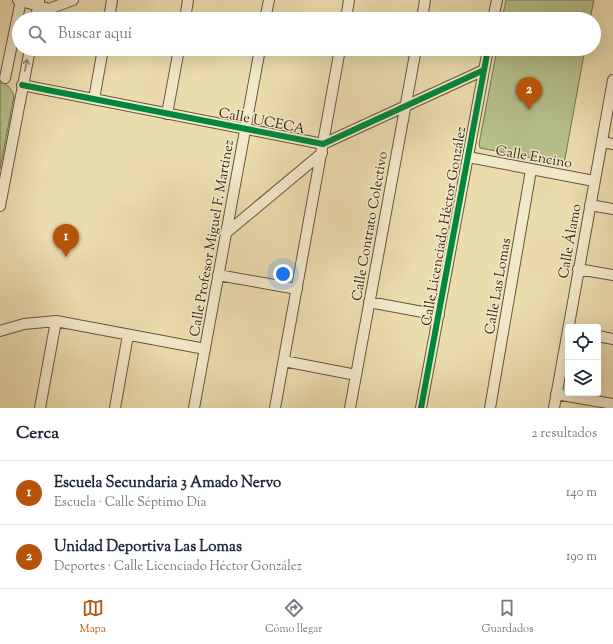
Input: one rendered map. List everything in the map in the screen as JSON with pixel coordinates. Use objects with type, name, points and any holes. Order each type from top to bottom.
[{"type":"street","points":[[18,0],[39,3],[53,8],[73,0]]},
{"type":"street","points":[[18,12],[21,0]]},
{"type":"street","points":[[110,12],[112,0]]},
{"type":"street","points":[[186,12],[188,0]]},
{"type":"street","points":[[266,12],[269,0]]},
{"type":"street","points":[[347,12],[349,0]]},
{"type":"street","points":[[423,12],[425,0]]},
{"type":"street","points":[[494,12],[497,0]]},
{"type":"street","points":[[3,77],[12,38]]},
{"type":"street","points":[[0,206],[29,56]]},
{"type":"street","points":[[94,100],[103,56]]},
{"type":"street","points":[[168,114],[178,56]]},
{"type":"street","name":"Calle Profesor Miguel F. Martínez","points":[[194,408],[259,56]]},
{"type":"street","points":[[276,408],[339,56]]},
{"type":"street","name":"Calle Contrato Colectivo","points":[[350,408],[415,56]]},
{"type":"street","name":"Calle Licenciado Héctor González","points":[[421,408],[487,56]]},
{"type":"street","points":[[226,233],[322,149],[406,106],[484,70]]},
{"type":"street","name":"Calle UCECA","points":[[3,77],[23,84],[94,100],[245,129],[322,149]]},
{"type":"street","name":"Calle Álamo","points":[[569,324],[613,80]]},
{"type":"street","points":[[602,142],[613,144]]},
{"type":"street","name":"Calle Encino","points":[[468,158],[594,181]]},
{"type":"street","name":"Calle Las Lomas","points":[[490,408],[531,170]]},
{"type":"street","points":[[590,205],[613,209]]},
{"type":"street","points":[[578,268],[613,274]]},
{"type":"street","points":[[218,275],[297,289]]},
{"type":"street","points":[[369,302],[439,315]]},
{"type":"street","points":[[0,331],[24,324],[56,321],[205,349]]},
{"type":"street","points":[[40,408],[56,321]]},
{"type":"street","points":[[115,408],[128,335]]},
{"type":"street","points":[[601,337],[613,339]]},
{"type":"street","name":"Calle Álamo","points":[[554,408],[565,346]]},
{"type":"street","points":[[284,361],[356,375]]},
{"type":"street","points":[[556,394],[613,404]]},
{"type":"green space","points":[[506,0],[594,0],[591,12],[503,12]]},
{"type":"green space","points":[[496,56],[584,56],[564,164],[480,148],[479,144]]},
{"type":"green space","points":[[0,81],[9,87],[14,96],[0,169]]},
{"type":"cycle path","points":[[421,408],[487,56]]},
{"type":"cycle path","points":[[22,85],[323,144],[484,70]]},
{"type":"place","name":"Unidad Deportiva Las Lomas","points":[[529,110]]},
{"type":"place","name":"Escuela Secundaria 3 Amado Nervo","points":[[66,257]]}]
